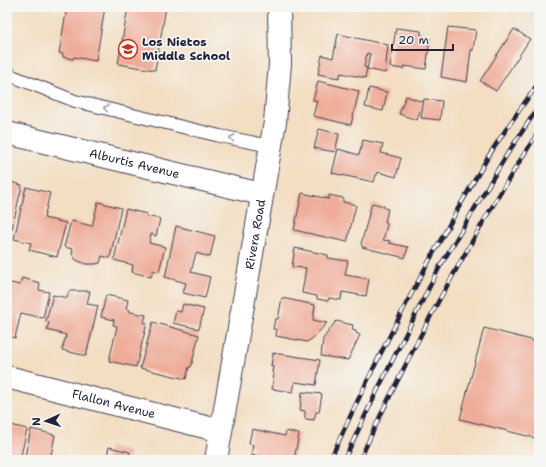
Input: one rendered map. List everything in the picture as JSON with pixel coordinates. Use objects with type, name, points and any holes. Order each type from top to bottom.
[{"type":"street","name":"Rivera Road","points":[[216,460],[261,194],[275,122],[280,64],[280,7]]},
{"type":"street","name":"Alburtis Avenue","points":[[7,133],[261,194]]},
{"type":"street","name":"Flallon Avenue","points":[[7,377],[221,430]]},
{"type":"lane","points":[[9,76],[75,101],[220,136],[270,146]]},
{"type":"building","points":[[67,7],[105,7],[96,61],[74,57],[73,59],[63,57],[63,54],[59,53]]},
{"type":"building","points":[[128,7],[166,7],[155,70],[118,64]]},
{"type":"building","points":[[448,27],[476,30],[473,50],[471,50],[467,82],[441,77]]},
{"type":"building","points":[[396,28],[421,31],[421,37],[430,38],[426,69],[404,66],[403,69],[390,67]]},
{"type":"building","points":[[514,29],[530,39],[496,91],[480,81]]},
{"type":"building","points":[[338,34],[388,45],[385,73],[367,69],[370,54],[367,53],[364,67],[367,68],[365,78],[341,73],[339,78],[318,74],[322,55],[333,58]]},
{"type":"building","points":[[318,81],[359,91],[351,125],[313,116],[317,101],[313,100]]},
{"type":"building","points":[[369,88],[387,92],[383,111],[365,107]]},
{"type":"building","points":[[406,96],[423,102],[417,120],[399,114]]},
{"type":"building","points":[[424,99],[442,101],[440,120],[421,118]]},
{"type":"building","points":[[319,129],[339,134],[335,152],[314,148]]},
{"type":"building","points":[[363,140],[383,144],[381,153],[401,158],[396,177],[378,172],[374,182],[332,173],[338,149],[359,155]]},
{"type":"building","points":[[7,181],[22,185],[12,229],[7,228]]},
{"type":"building","points":[[26,187],[50,193],[44,218],[66,223],[57,257],[29,250],[31,243],[14,239]]},
{"type":"building","points":[[302,193],[329,199],[329,195],[343,198],[343,202],[356,205],[347,242],[294,230]]},
{"type":"building","points":[[98,202],[121,208],[110,258],[102,256],[100,263],[86,264],[76,260],[72,254],[73,249],[64,247],[71,221],[92,226]]},
{"type":"building","points":[[372,203],[384,206],[384,208],[388,209],[385,222],[387,222],[387,225],[383,240],[390,241],[389,243],[408,247],[405,258],[362,247],[361,244]]},
{"type":"building","points":[[126,209],[160,219],[156,236],[151,234],[149,243],[165,247],[159,272],[153,270],[151,277],[132,272],[133,265],[114,260]]},
{"type":"building","points":[[176,226],[215,236],[210,257],[196,253],[191,272],[210,277],[205,298],[183,293],[186,283],[165,277]]},
{"type":"building","points":[[295,248],[328,255],[328,258],[348,261],[345,275],[369,279],[366,296],[342,292],[341,300],[329,298],[328,301],[317,299],[317,296],[302,293],[306,268],[292,267]]},
{"type":"building","points":[[22,278],[40,283],[39,290],[49,292],[43,318],[21,313],[15,338],[7,336],[7,282],[20,285]]},
{"type":"building","points":[[69,291],[90,291],[87,304],[98,306],[86,356],[62,350],[66,335],[47,330],[49,322],[46,321],[53,295],[67,298]]},
{"type":"building","points":[[106,295],[128,300],[126,309],[130,310],[130,312],[146,315],[144,323],[147,323],[136,367],[109,361],[117,326],[113,325],[114,320],[101,317]]},
{"type":"building","points":[[282,298],[315,305],[313,320],[327,323],[313,338],[307,342],[276,336],[277,330],[273,329],[275,319],[278,319]]},
{"type":"building","points":[[183,304],[204,309],[199,329],[173,323],[176,311],[181,312]]},
{"type":"building","points":[[336,321],[353,325],[352,330],[356,331],[356,333],[360,335],[348,360],[321,356],[323,339]]},
{"type":"building","points":[[153,322],[199,335],[191,367],[189,367],[186,379],[140,368]]},
{"type":"building","points":[[484,328],[539,342],[539,439],[460,419]]},
{"type":"building","points":[[273,353],[320,360],[316,385],[295,382],[293,392],[272,389],[274,374],[272,373],[273,366],[271,366]]},
{"type":"building","points":[[302,392],[322,394],[319,412],[316,412],[314,420],[305,419],[305,411],[300,410]]},
{"type":"building","points":[[7,424],[27,429],[20,460],[7,460]]},
{"type":"building","points":[[31,429],[55,435],[50,460],[24,460]]},
{"type":"building","points":[[252,429],[285,436],[286,431],[299,434],[294,460],[278,460],[251,455],[253,445],[249,444]]},
{"type":"building","points":[[109,447],[130,452],[128,460],[106,460]]},
{"type":"railway","points":[[330,460],[385,344],[445,231],[488,157],[539,82]]},
{"type":"railway","points":[[344,460],[439,268],[506,156],[539,106]]},
{"type":"railway","points":[[360,460],[387,401],[437,304],[499,195],[539,131]]},
{"type":"place","name":"Los Nietos Middle School","points":[[128,49]]}]
